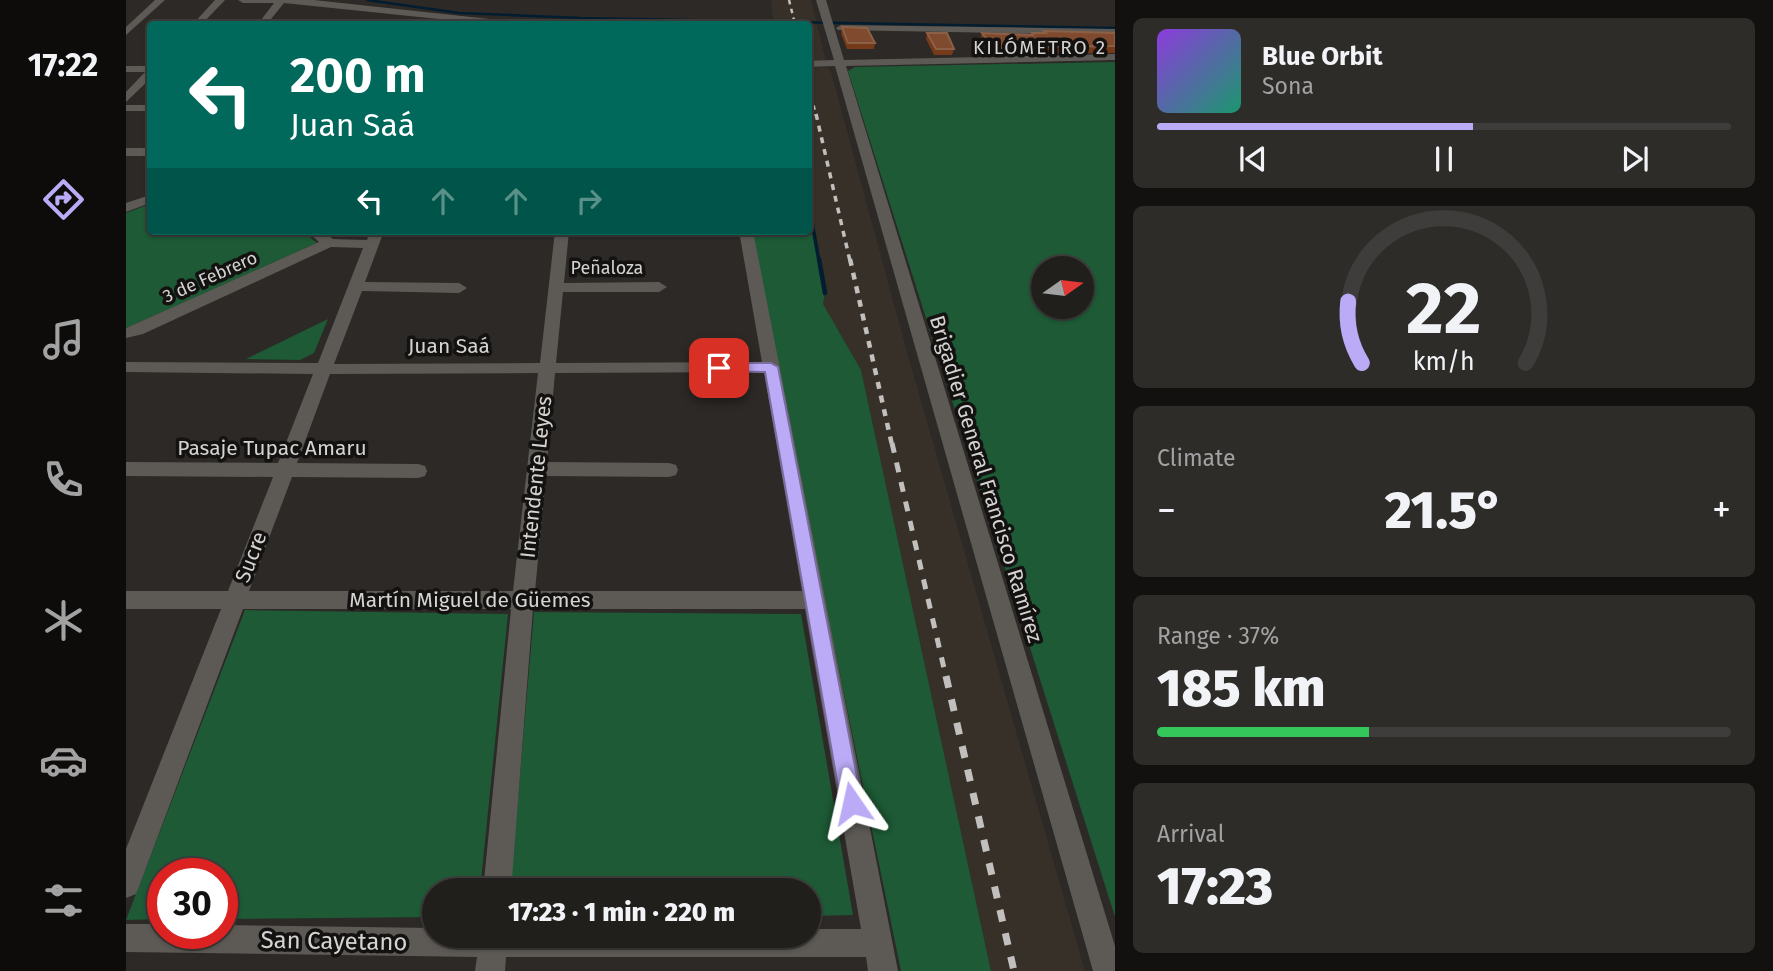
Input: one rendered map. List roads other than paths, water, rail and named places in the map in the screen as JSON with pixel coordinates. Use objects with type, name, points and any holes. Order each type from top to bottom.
[{"type":"street","points":[[126,32],[160,0]]},
{"type":"street","points":[[200,21],[220,0]]},
{"type":"street","points":[[243,0],[289,0],[334,11],[370,8],[447,21]]},
{"type":"street","points":[[264,21],[281,0]]},
{"type":"street","name":"Brigadier General Francisco Ramírez","points":[[821,0],[1108,971]]},
{"type":"street","points":[[828,25],[1115,32]]},
{"type":"street","points":[[812,64],[1115,57]]},
{"type":"street","points":[[126,69],[147,71]]},
{"type":"street","points":[[126,99],[147,74]]},
{"type":"street","points":[[126,108],[147,108]]},
{"type":"street","points":[[126,152],[147,152]]},
{"type":"street","points":[[126,208],[147,200]]},
{"type":"street","points":[[319,235],[329,243],[374,238]]},
{"type":"street","name":"Intendente Leyes","points":[[498,878],[523,600],[562,235]]},
{"type":"street","points":[[747,235],[881,957]]},
{"type":"street","name":"Sucre","points":[[126,884],[374,238]]},
{"type":"street","name":"3 de Febrero","points":[[126,333],[137,331],[329,243]]},
{"type":"street","points":[[356,286],[459,288]]},
{"type":"street","name":"Peñaloza","points":[[556,288],[659,287]]},
{"type":"street","name":"Juan Saá","points":[[126,367],[771,367]]},
{"type":"street","name":"Pasaje Tupac Amaru","points":[[126,469],[418,471]]},
{"type":"street","points":[[537,469],[669,470]]},
{"type":"street","name":"Martín Miguel de Güemes","points":[[126,600],[813,600]]},
{"type":"street","name":"San Cayetano","points":[[126,938],[492,950],[881,957]]},
{"type":"waterway","points":[[367,0],[459,13],[740,21]]},
{"type":"waterway","points":[[812,22],[1115,28]]},
{"type":"waterway","points":[[812,222],[819,261]]},
{"type":"waterway","points":[[819,259],[825,293]]},
{"type":"railway","points":[[789,0],[794,21]]},
{"type":"railway","points":[[812,98],[816,116]]},
{"type":"railway","points":[[816,114],[850,261]]},
{"type":"railway","points":[[850,259],[892,445]]},
{"type":"railway","points":[[892,443],[946,677]]},
{"type":"railway","points":[[946,676],[1014,971]]},
{"type":"district","name":"KILÓMETRO 2","points":[[1040,47]]}]
